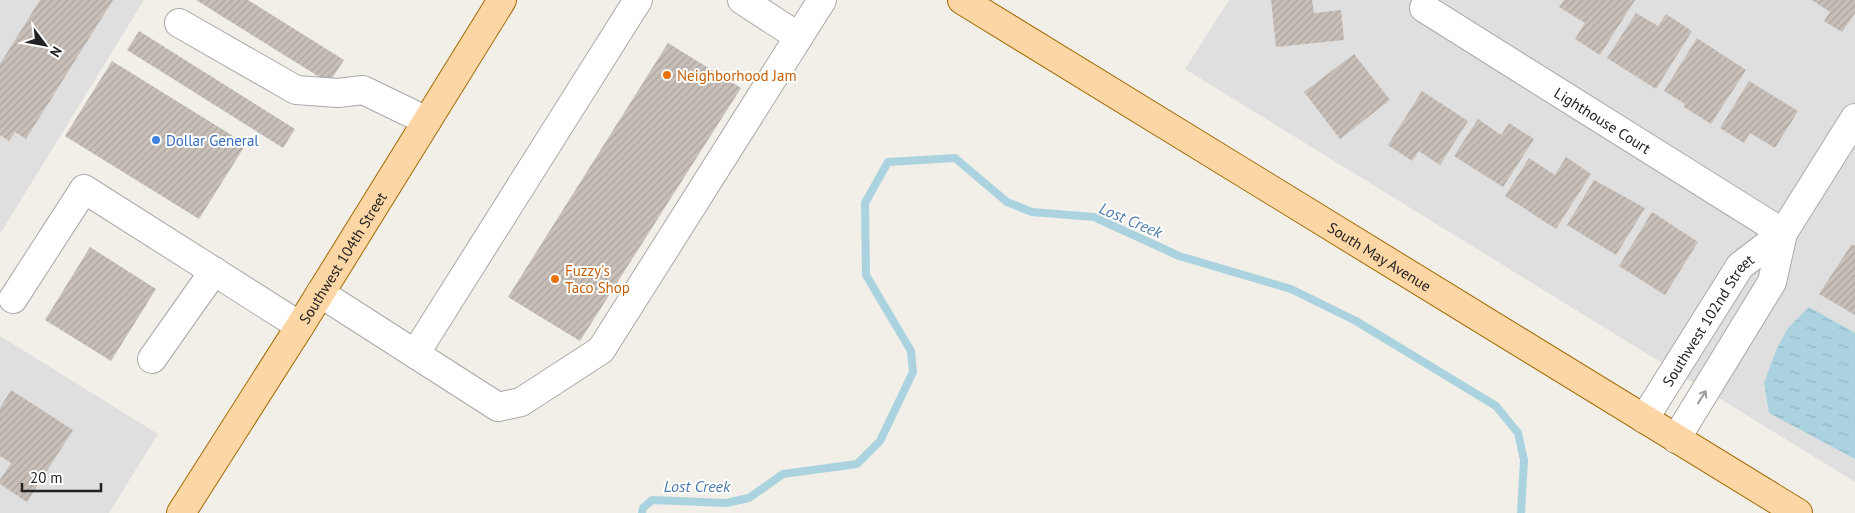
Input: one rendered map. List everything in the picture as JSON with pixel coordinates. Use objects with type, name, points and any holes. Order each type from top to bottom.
[{"type":"main road","name":"Southwest 104th Street","points":[[181,513],[300,326],[502,0]]},
{"type":"main road","name":"South May Avenue","points":[[965,1],[1798,513]]},
{"type":"street","points":[[415,354],[638,0]]},
{"type":"street","points":[[742,0],[799,36]]},
{"type":"street","points":[[320,293],[498,407],[521,402],[601,350],[822,0]]},
{"type":"street","name":"Lighthouse Court","points":[[1424,8],[1782,232]]},
{"type":"street","points":[[179,23],[296,90],[338,93],[363,90],[427,121]]},
{"type":"street","name":"Southwest 102nd Street","points":[[1644,419],[1740,266],[1782,232],[1855,118]]},
{"type":"street","points":[[13,299],[84,189],[300,326]]},
{"type":"street","name":"Southwest 102nd Street","points":[[1676,439],[1772,282],[1782,232]]},
{"type":"street","points":[[152,359],[214,271]]},
{"type":"shaded area","points":[[0,0],[144,0],[0,234]]},
{"type":"shaded area","points":[[1229,0],[1855,0],[1855,482],[1185,69]]},
{"type":"shaded area","points":[[0,336],[158,434],[109,513],[0,513]]},
{"type":"water","points":[[1809,307],[1855,333],[1855,459],[1769,413],[1764,383],[1777,348],[1788,328]]},
{"type":"building","points":[[40,0],[113,0],[26,139],[15,132],[9,141],[0,135],[0,64]]},
{"type":"building","points":[[196,0],[248,0],[344,60],[329,83]]},
{"type":"building","points":[[1271,0],[1312,0],[1314,13],[1341,10],[1344,40],[1276,47]]},
{"type":"building","points":[[1564,0],[1635,0],[1600,55],[1575,39],[1585,23],[1559,7]]},
{"type":"building","points":[[1812,0],[1855,0],[1855,13],[1842,32],[1824,21],[1830,12]]},
{"type":"building","points":[[1636,13],[1658,26],[1666,14],[1692,31],[1656,89],[1607,58]]},
{"type":"building","points":[[139,31],[295,129],[283,148],[127,50]]},
{"type":"building","points":[[1697,38],[1746,70],[1711,124],[1684,107],[1685,104],[1664,91]]},
{"type":"building","points":[[668,43],[741,88],[580,341],[508,297]]},
{"type":"building","points":[[1354,54],[1390,100],[1340,139],[1304,92]]},
{"type":"building","name":"Dollar General","points":[[112,61],[246,144],[199,219],[65,136]]},
{"type":"building","points":[[1749,81],[1798,111],[1775,148],[1750,133],[1744,143],[1720,128]]},
{"type":"building","points":[[1422,91],[1468,121],[1440,165],[1419,151],[1412,161],[1388,145]]},
{"type":"building","points":[[1478,119],[1501,135],[1509,123],[1534,139],[1503,187],[1454,156]]},
{"type":"building","points":[[1566,157],[1591,174],[1556,229],[1505,196],[1529,158],[1555,175]]},
{"type":"building","points":[[1594,180],[1645,208],[1616,255],[1567,225]]},
{"type":"building","points":[[1652,212],[1698,242],[1665,295],[1619,266]]},
{"type":"building","points":[[1852,244],[1855,246],[1855,315],[1819,294]]},
{"type":"building","points":[[90,247],[156,289],[111,361],[45,320]]},
{"type":"building","points":[[11,390],[73,430],[27,502],[0,484],[0,480],[11,463],[0,456],[0,408]]},
{"type":"waterway","name":"Lost Creek","points":[[642,513],[643,508],[652,500],[726,503],[749,498],[783,474],[857,464],[880,441],[913,372],[911,351],[866,275],[865,203],[888,162],[955,158],[1007,202],[1032,212],[1094,217],[1179,256],[1291,289],[1356,321],[1496,406],[1518,433],[1524,460],[1521,513]]},
{"type":"place","name":"Neighborhood Jam","points":[[667,75]]},
{"type":"place","name":"Dollar General","points":[[156,140]]},
{"type":"place","name":"Fuzzy's Taco Shop","points":[[555,279]]}]
